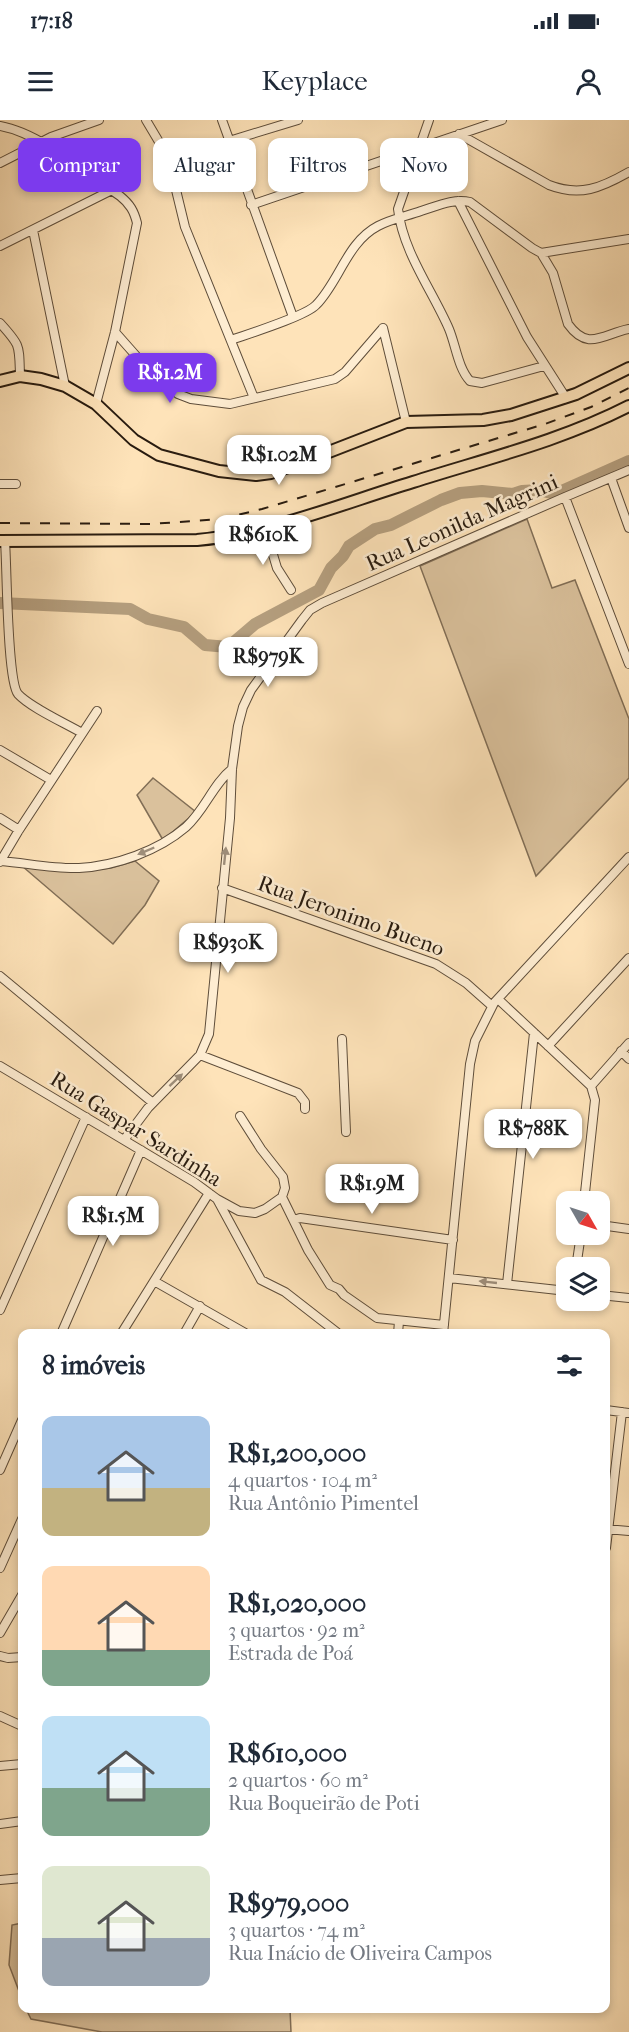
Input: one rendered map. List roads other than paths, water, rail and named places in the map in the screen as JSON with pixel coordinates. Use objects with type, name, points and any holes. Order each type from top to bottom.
[{"type":"main road","points":[[0,381],[20,376],[64,386],[96,404],[134,440],[159,455],[212,470],[256,475],[271,473],[303,462],[406,422],[417,420],[458,422],[511,415],[594,387],[629,368]]},
{"type":"main road","points":[[3,541],[196,540],[265,528],[548,440],[610,416],[629,406]]},
{"type":"street","points":[[52,138],[99,120]]},
{"type":"street","points":[[146,120],[168,157],[185,227],[254,398]]},
{"type":"street","points":[[222,120],[228,138]]},
{"type":"street","points":[[239,138],[298,120]]},
{"type":"street","points":[[422,138],[429,120]]},
{"type":"street","points":[[447,138],[502,120]]},
{"type":"street","points":[[0,126],[12,128],[33,138]]},
{"type":"street","points":[[459,134],[529,175],[563,191],[590,189],[629,172]]},
{"type":"street","points":[[0,163],[18,154]]},
{"type":"street","points":[[251,205],[380,160]]},
{"type":"street","points":[[0,246],[108,192]]},
{"type":"street","points":[[96,404],[115,332],[136,223],[131,206],[114,192]]},
{"type":"street","points":[[247,192],[293,317]]},
{"type":"street","points":[[404,192],[398,208],[399,219],[408,246],[441,311],[463,370],[470,381],[482,383],[544,366]]},
{"type":"street","points":[[231,340],[315,307],[355,247],[376,227],[440,204],[458,201],[470,202],[541,253],[553,273],[568,324],[572,330],[585,339],[593,340],[629,329]]},
{"type":"street","points":[[458,201],[492,272],[544,366],[566,398]]},
{"type":"street","points":[[33,230],[64,386]]},
{"type":"street","points":[[541,253],[629,239]]},
{"type":"street","points":[[0,323],[16,341],[19,348],[20,376]]},
{"type":"street","points":[[115,332],[153,375],[178,394],[190,399],[224,405],[335,379],[345,372],[383,328],[406,422]]},
{"type":"street","name":"Rua Leonilda Magrini","points":[[232,769],[238,726],[251,690],[310,610],[565,496],[629,470]]},
{"type":"street","points":[[611,478],[629,528]]},
{"type":"street","points":[[0,484],[16,484]]},
{"type":"street","points":[[565,496],[629,664]]},
{"type":"street","points":[[265,528],[278,568],[291,590]]},
{"type":"street","points":[[3,541],[12,679],[17,693],[28,702],[82,733]]},
{"type":"street","points":[[97,711],[0,862],[78,868],[114,862],[140,854],[167,842],[187,826],[232,769]]},
{"type":"street","points":[[0,750],[51,780]]},
{"type":"street","points":[[124,1140],[153,1102],[200,1055],[209,1034],[230,818],[232,769]]},
{"type":"street","points":[[0,818],[19,830]]},
{"type":"street","points":[[282,1197],[327,1283],[339,1288],[344,1295],[373,1316],[443,1329],[470,1064],[475,1041],[492,1006],[629,857]]},
{"type":"street","name":"Rua Jeronimo Bueno","points":[[222,888],[436,964],[466,983],[492,1006]]},
{"type":"street","points":[[548,1046],[629,958]]},
{"type":"street","points":[[0,976],[153,1102]]},
{"type":"street","points":[[498,999],[591,1086],[595,1100],[585,1191]]},
{"type":"street","points":[[507,1284],[534,1033]]},
{"type":"street","points":[[342,1039],[346,1132]]},
{"type":"street","points":[[591,1086],[629,1043]]},
{"type":"street","points":[[621,1051],[629,1059]]},
{"type":"street","points":[[200,1055],[298,1093],[305,1102],[305,1109]]},
{"type":"street","name":"Rua Gaspar Sardinha","points":[[0,1066],[141,1150],[217,1199],[261,1280],[285,1292],[333,1329]]},
{"type":"street","points":[[217,1199],[239,1211],[252,1213],[265,1209],[282,1197],[285,1188],[283,1177],[240,1116]]},
{"type":"street","points":[[0,1310],[86,1117]]},
{"type":"street","points":[[63,1329],[141,1150]]},
{"type":"street","points":[[124,1329],[209,1193]]},
{"type":"street","points":[[294,1220],[300,1218],[373,1227],[453,1240]]},
{"type":"street","points":[[610,1226],[629,1229]]},
{"type":"street","points":[[449,1278],[556,1290]]},
{"type":"street","points":[[154,1281],[239,1329]]},
{"type":"street","points":[[610,1296],[629,1298]]},
{"type":"street","points":[[187,1329],[200,1306]]},
{"type":"street","points":[[398,1329],[399,1321]]},
{"type":"street","points":[[610,1411],[625,1413],[610,1510]]},
{"type":"street","points":[[1,1467],[18,1437]]},
{"type":"street","points":[[0,1568],[18,1529]]},
{"type":"street","points":[[610,1529],[629,1531]]},
{"type":"street","points":[[0,1633],[18,1602]]},
{"type":"street","points":[[0,1656],[18,1657]]},
{"type":"street","points":[[0,1716],[18,1724]]},
{"type":"street","points":[[0,1766],[18,1764]]},
{"type":"street","points":[[0,1824],[18,1822]]},
{"type":"street","points":[[0,1878],[18,1878]]},
{"type":"waterway","points":[[0,603],[130,609],[148,619],[184,627],[205,645],[228,647],[255,624],[319,590],[331,568],[349,546],[375,529],[391,525],[460,493],[482,491],[513,494],[539,490],[555,494],[629,461]]},
{"type":"railway","points":[[0,523],[151,524],[221,519],[262,509],[545,424],[591,407],[629,388]]}]
